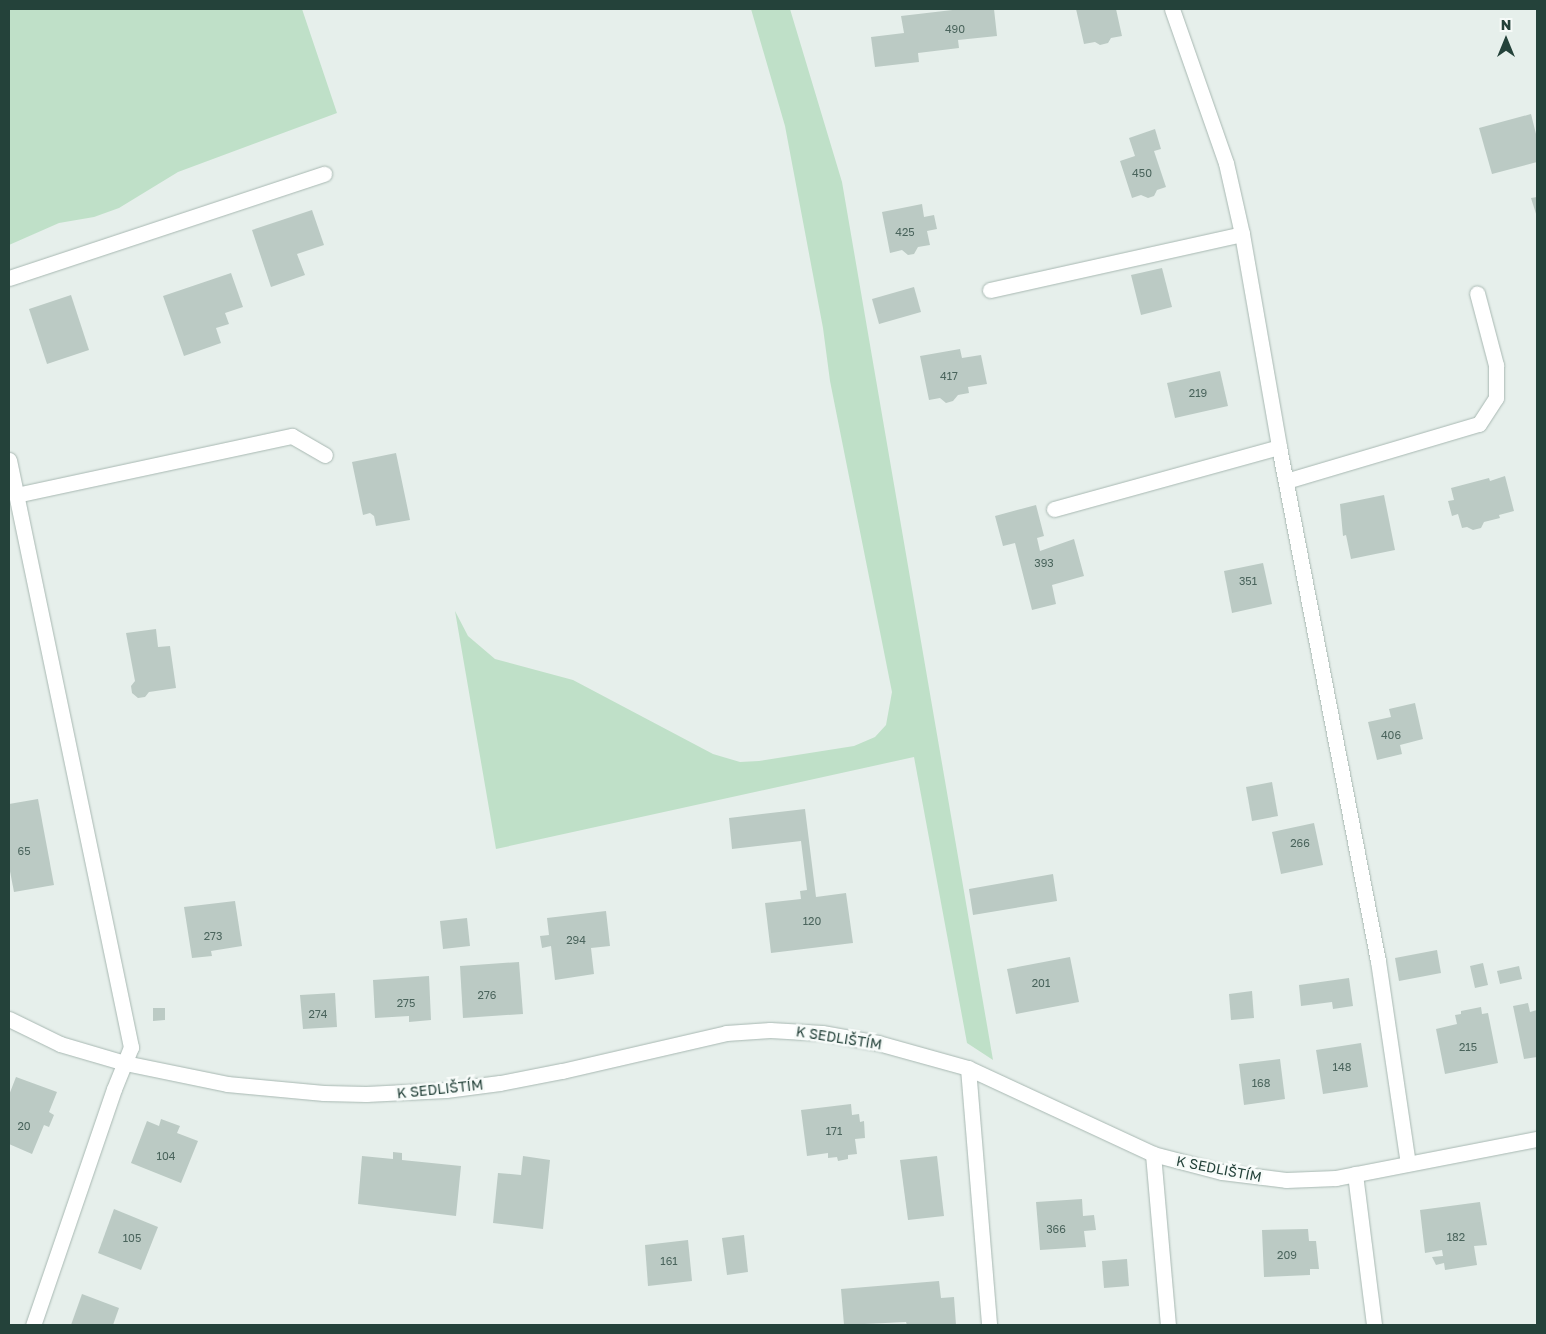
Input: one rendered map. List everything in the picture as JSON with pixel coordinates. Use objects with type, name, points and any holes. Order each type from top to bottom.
[{"type":"street","points":[[1172,9],[1226,163],[1242,234],[1279,447],[1378,961],[1408,1163]]},
{"type":"street","points":[[9,278],[324,174]]},
{"type":"street","points":[[990,290],[1242,234]]},
{"type":"street","points":[[1286,482],[1479,424],[1496,398],[1496,365],[1478,293]]},
{"type":"street","points":[[12,496],[292,436],[325,455]]},
{"type":"street","points":[[1054,509],[1279,447]]},
{"type":"street","points":[[9,460],[12,496],[131,1047],[114,1089],[33,1325]]},
{"type":"street","name":"K SEDLIŠTÍM","points":[[9,1019],[60,1044],[125,1064],[227,1084],[324,1093],[402,1094],[446,1090],[536,1076],[726,1033],[798,1030],[878,1043],[968,1068],[1153,1154],[1193,1166],[1262,1178],[1313,1180],[1356,1174],[1537,1139]]},
{"type":"street","points":[[968,1068],[990,1325]]},
{"type":"street","points":[[1153,1154],[1168,1325]]},
{"type":"street","points":[[1356,1174],[1374,1325]]},
{"type":"green space","points":[[9,9],[302,9],[337,113],[178,172],[119,208],[94,217],[59,223],[9,245]]},
{"type":"green space","points":[[751,9],[790,9],[842,182],[993,1060],[967,1043],[914,757],[496,849],[455,611],[468,636],[495,659],[573,680],[713,754],[740,762],[759,761],[854,746],[875,737],[886,725],[892,692],[830,381],[823,328],[785,126]]},
{"type":"building","points":[[961,9],[994,9],[997,36],[958,40],[959,48],[918,53],[919,62],[875,67],[871,37],[904,33],[901,16]]},
{"type":"building","points":[[1076,9],[1116,9],[1122,36],[1111,38],[1108,43],[1100,45],[1095,42],[1084,44]]},
{"type":"building","points":[[1531,114],[1537,138],[1537,162],[1492,174],[1479,128]]},
{"type":"building","points":[[1155,129],[1161,149],[1154,151],[1166,187],[1157,190],[1154,196],[1148,198],[1141,195],[1132,198],[1120,161],[1135,156],[1129,138]]},
{"type":"building","points":[[1537,197],[1537,217],[1531,198]]},
{"type":"building","points":[[922,204],[924,217],[934,215],[937,229],[927,231],[930,245],[918,247],[914,254],[908,255],[902,250],[890,253],[882,212]]},
{"type":"building","points":[[312,210],[324,245],[297,254],[305,275],[271,287],[252,230]]},
{"type":"building","points":[[1162,268],[1172,307],[1141,315],[1131,275]]},
{"type":"building","points":[[231,273],[243,307],[225,313],[229,324],[216,328],[221,343],[184,356],[163,296]]},
{"type":"building","points":[[914,287],[921,312],[879,324],[872,299]]},
{"type":"building","points":[[71,295],[89,350],[47,364],[29,309]]},
{"type":"building","points":[[960,349],[962,358],[981,355],[987,384],[968,387],[969,393],[958,395],[953,401],[946,403],[940,398],[929,400],[920,356]]},
{"type":"building","points":[[1220,371],[1228,406],[1175,418],[1167,383]]},
{"type":"building","points":[[396,453],[410,520],[376,526],[374,516],[370,513],[363,515],[352,462]]},
{"type":"building","points":[[1505,476],[1514,511],[1499,515],[1500,518],[1484,522],[1481,528],[1473,530],[1467,527],[1462,528],[1458,514],[1452,516],[1448,501],[1454,500],[1451,488],[1489,478],[1490,481]]},
{"type":"building","points":[[1384,495],[1395,550],[1351,559],[1346,535],[1343,536],[1340,504]]},
{"type":"building","points":[[1036,505],[1044,536],[1037,538],[1040,551],[1074,539],[1084,576],[1052,585],[1056,604],[1032,610],[1015,543],[1003,546],[995,516]]},
{"type":"building","points":[[1263,563],[1272,604],[1232,613],[1224,571]]},
{"type":"building","points":[[156,629],[158,647],[170,646],[176,688],[149,692],[145,697],[138,698],[132,693],[131,686],[135,681],[126,633]]},
{"type":"building","points":[[1415,703],[1423,739],[1400,745],[1402,754],[1377,760],[1368,722],[1391,717],[1389,709]]},
{"type":"building","points":[[1272,782],[1278,816],[1252,821],[1246,787]]},
{"type":"building","points":[[38,799],[54,885],[14,892],[9,866],[9,804]]},
{"type":"building","points":[[805,809],[816,897],[846,893],[853,943],[771,953],[765,903],[801,899],[800,891],[807,890],[801,841],[732,849],[729,818]]},
{"type":"building","points":[[1314,823],[1323,865],[1281,874],[1272,832]]},
{"type":"building","points":[[1053,874],[1057,901],[973,915],[969,889]]},
{"type":"building","points":[[235,901],[242,946],[211,951],[212,956],[192,958],[184,907]]},
{"type":"building","points":[[606,911],[610,946],[591,948],[594,974],[555,980],[551,946],[542,948],[540,936],[549,935],[547,918]]},
{"type":"building","points":[[467,918],[470,946],[443,949],[440,921]]},
{"type":"building","points":[[1437,950],[1441,973],[1399,981],[1395,958]]},
{"type":"building","points":[[1070,957],[1079,1002],[1016,1014],[1007,969]]},
{"type":"building","points":[[519,962],[523,1014],[463,1018],[460,966]]},
{"type":"building","points":[[1483,963],[1488,985],[1475,988],[1470,966]]},
{"type":"building","points":[[1519,966],[1522,979],[1500,984],[1497,971]]},
{"type":"building","points":[[429,976],[431,1020],[409,1022],[409,1016],[375,1018],[373,980]]},
{"type":"building","points":[[1349,978],[1353,1006],[1333,1009],[1332,1002],[1301,1006],[1299,985]]},
{"type":"building","points":[[1252,991],[1254,1018],[1231,1020],[1229,994]]},
{"type":"building","points":[[335,993],[337,1027],[303,1029],[300,995]]},
{"type":"building","points":[[1528,1003],[1530,1012],[1537,1010],[1537,1057],[1524,1059],[1513,1006]]},
{"type":"building","points":[[1481,1007],[1482,1014],[1488,1013],[1498,1063],[1445,1074],[1436,1029],[1457,1024],[1455,1015],[1461,1014],[1461,1011]]},
{"type":"building","points":[[153,1008],[165,1008],[165,1020],[153,1021]]},
{"type":"building","points":[[1361,1043],[1368,1087],[1323,1094],[1316,1050]]},
{"type":"building","points":[[1280,1059],[1285,1099],[1244,1105],[1239,1064]]},
{"type":"building","points":[[16,1077],[57,1092],[49,1112],[54,1115],[49,1127],[44,1125],[32,1154],[9,1144],[9,1095]]},
{"type":"building","points":[[851,1104],[852,1115],[859,1114],[860,1122],[864,1121],[865,1138],[855,1139],[857,1154],[848,1155],[848,1159],[838,1161],[837,1157],[828,1158],[828,1153],[807,1156],[801,1110]]},
{"type":"building","points":[[161,1119],[180,1126],[177,1133],[198,1141],[181,1183],[131,1163],[147,1121],[159,1126]]},
{"type":"building","points":[[393,1152],[402,1153],[402,1160],[461,1166],[456,1216],[358,1204],[362,1156],[393,1159]]},
{"type":"building","points":[[523,1156],[550,1160],[543,1229],[493,1223],[498,1173],[521,1175]]},
{"type":"building","points":[[937,1156],[944,1216],[908,1220],[900,1160]]},
{"type":"building","points":[[1082,1199],[1083,1216],[1094,1215],[1096,1230],[1084,1231],[1086,1247],[1040,1250],[1036,1202]]},
{"type":"building","points":[[1480,1202],[1487,1245],[1474,1246],[1477,1265],[1445,1270],[1444,1263],[1436,1265],[1432,1257],[1443,1256],[1442,1250],[1425,1253],[1420,1210]]},
{"type":"building","points":[[114,1209],[158,1227],[141,1270],[98,1253]]},
{"type":"building","points":[[1308,1229],[1309,1241],[1316,1241],[1319,1269],[1310,1269],[1310,1275],[1264,1277],[1262,1230]]},
{"type":"building","points":[[744,1235],[748,1272],[727,1275],[722,1238]]},
{"type":"building","points":[[688,1240],[692,1281],[648,1286],[645,1245]]},
{"type":"building","points":[[1127,1259],[1129,1286],[1104,1288],[1102,1261]]},
{"type":"building","points":[[939,1281],[941,1298],[954,1297],[956,1325],[907,1325],[906,1322],[844,1325],[841,1289]]},
{"type":"building","points":[[82,1294],[119,1308],[113,1325],[71,1325]]}]
